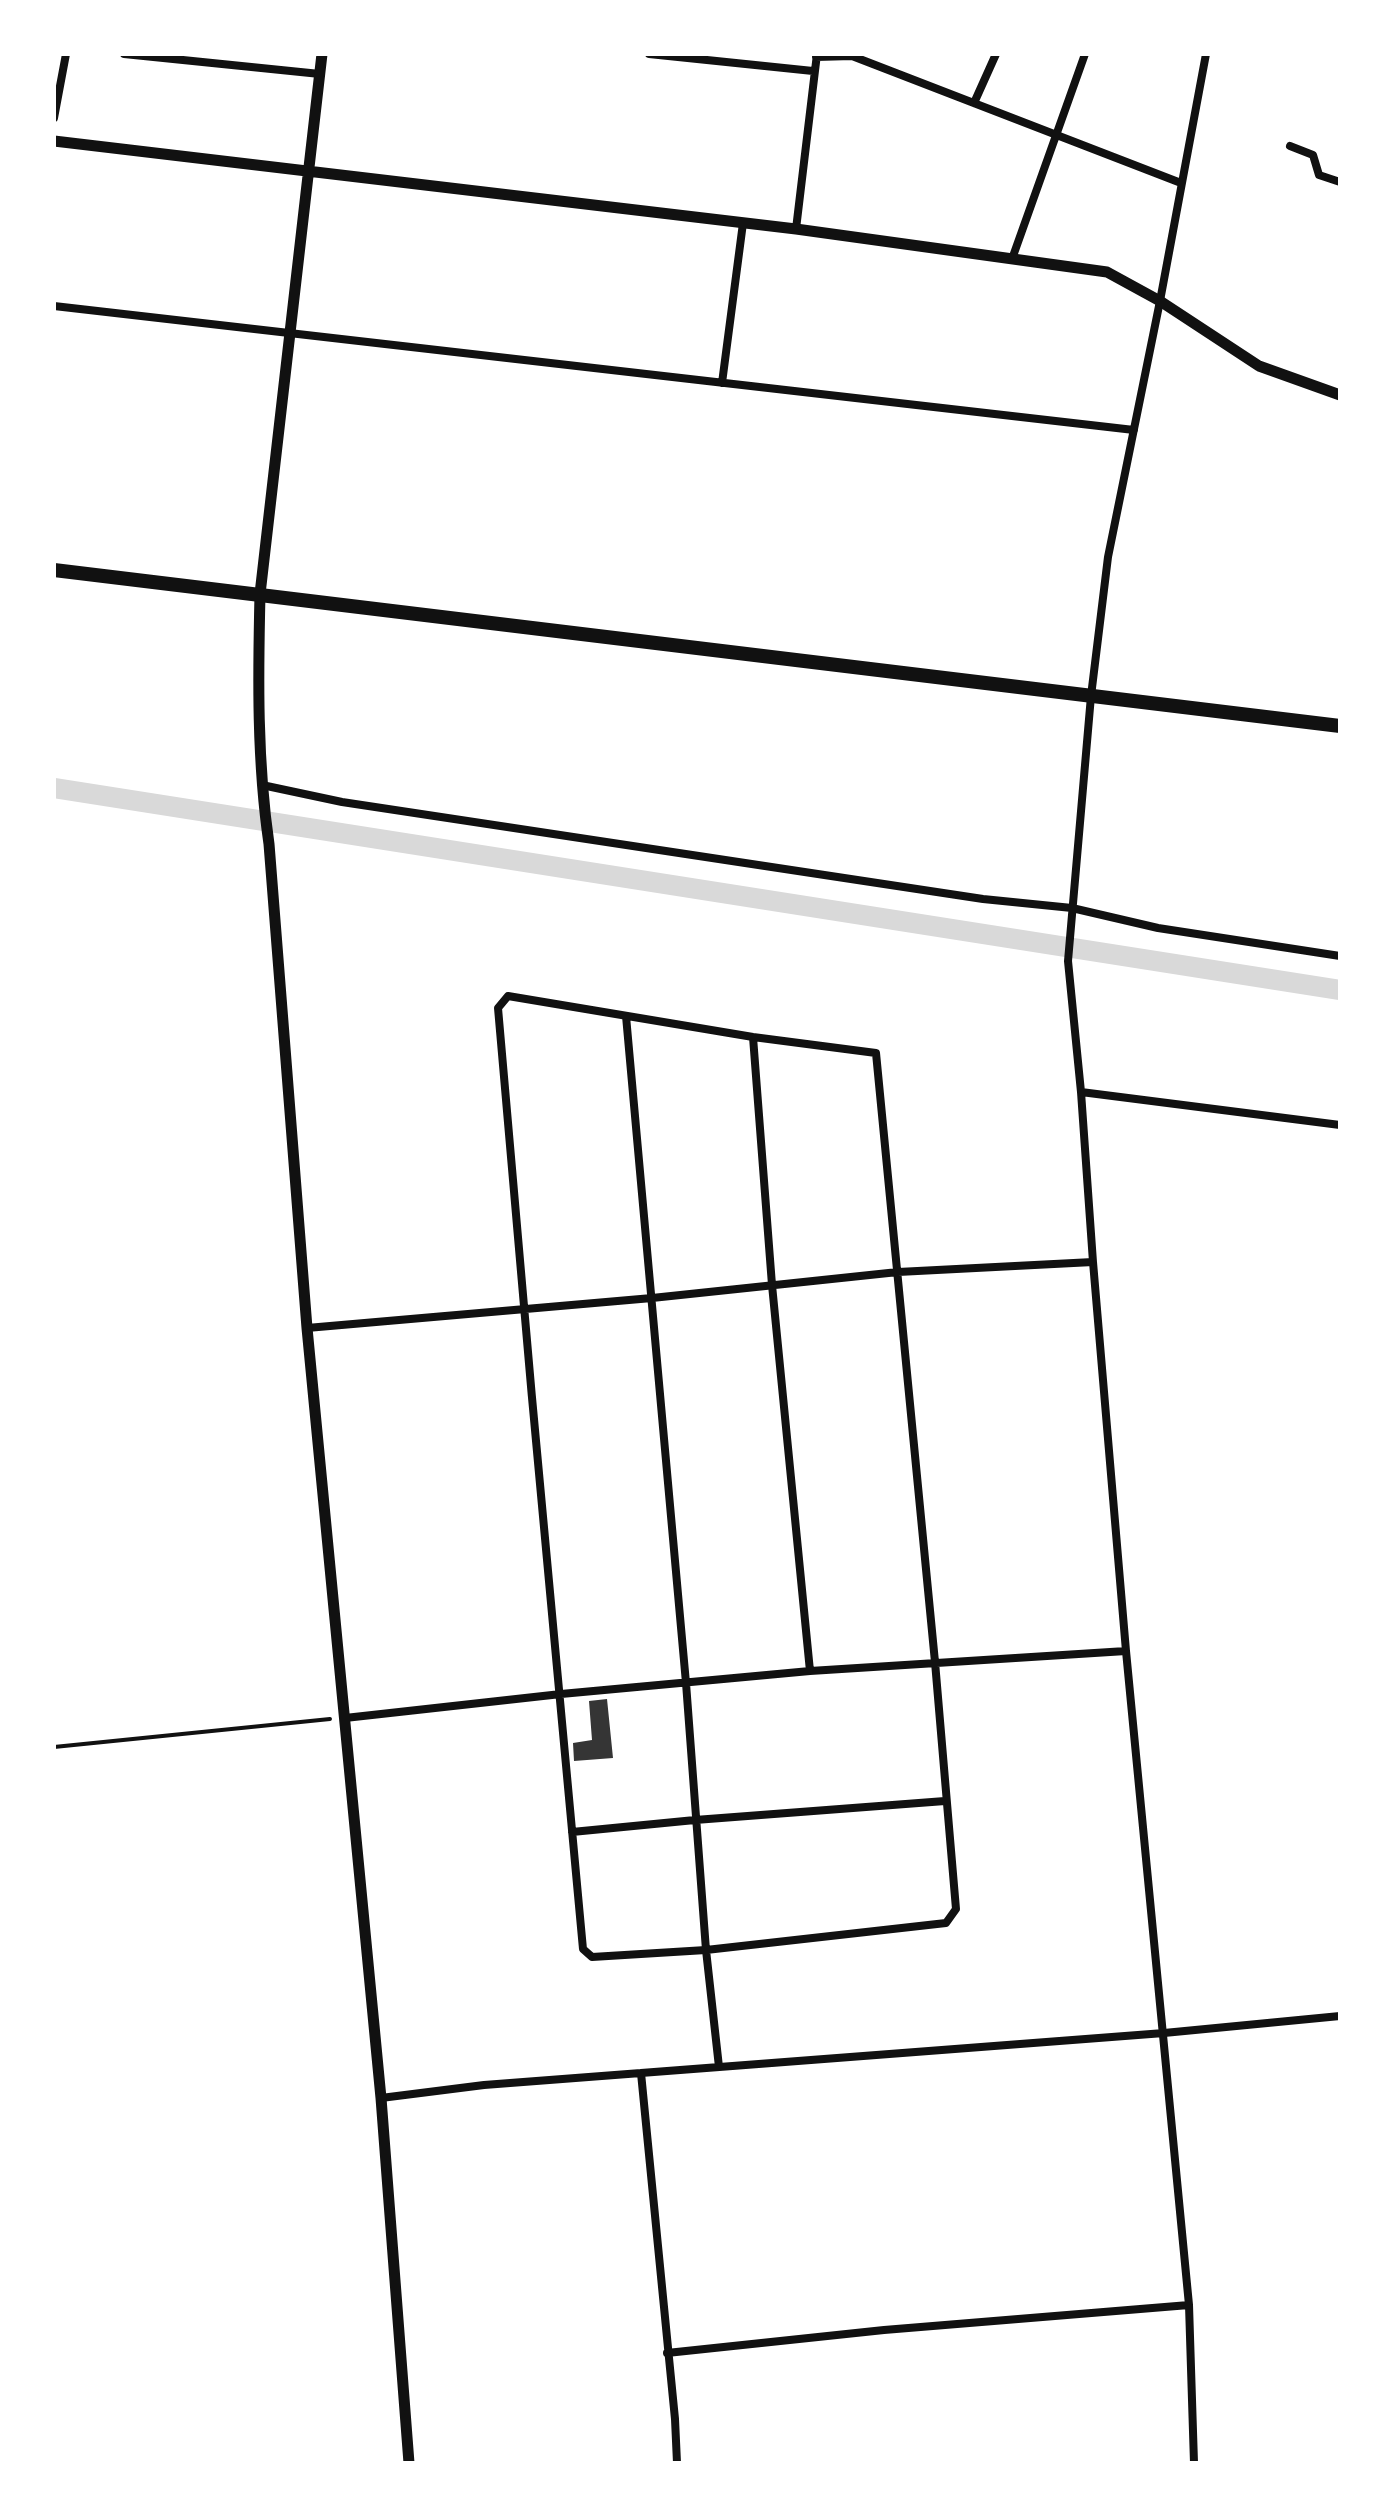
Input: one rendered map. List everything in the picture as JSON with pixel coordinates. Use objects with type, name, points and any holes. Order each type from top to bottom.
[{"type":"main road","points":[[54,570],[1340,726]]},
{"type":"street","points":[[54,118],[66,54]]},
{"type":"street","points":[[124,54],[320,74]]},
{"type":"street","points":[[322,54],[260,594],[258,678],[263,804],[269,844],[307,1328],[381,2098],[409,2463]]},
{"type":"street","points":[[649,54],[813,71]]},
{"type":"street","points":[[974,103],[996,54]]},
{"type":"street","points":[[1012,259],[1085,54]]},
{"type":"street","points":[[1194,2463],[1189,2305],[1126,1651],[1068,961],[1091,696],[1108,557],[1206,54]]},
{"type":"street","points":[[796,229],[816,55],[852,56],[1181,183]]},
{"type":"street","points":[[54,141],[796,229],[1107,272],[1160,301],[1259,366],[1340,395]]},
{"type":"street","points":[[1290,146],[1313,155],[1319,175],[1340,182]]},
{"type":"street","points":[[722,383],[743,223]]},
{"type":"street","points":[[54,306],[1134,430]]},
{"type":"street","points":[[262,785],[342,802],[983,899],[1072,908],[1158,928],[1340,956]]},
{"type":"street","points":[[508,996],[626,1016],[876,1053],[956,1909],[946,1923],[706,1950],[592,1957],[583,1949],[498,1008],[508,996]]},
{"type":"street","points":[[626,1016],[686,1683],[706,1950],[719,2067]]},
{"type":"street","points":[[753,1037],[772,1285],[810,1671]]},
{"type":"street","points":[[1081,1092],[1340,1125]]},
{"type":"street","points":[[307,1328],[652,1298],[898,1272],[1093,1262]]},
{"type":"street","points":[[345,1718],[810,1671],[1126,1651]]},
{"type":"street","points":[[572,1832],[945,1801]]},
{"type":"street","points":[[381,2098],[484,2085],[1164,2033],[1340,2016]]},
{"type":"street","points":[[641,2073],[677,2463]]},
{"type":"street","points":[[667,2353],[884,2330],[1189,2305]]},
{"type":"path","points":[[54,1747],[345,1718]]},
{"type":"building","points":[[607,1699],[613,1758],[574,1761],[573,1743],[592,1740],[589,1701]]},
{"type":"waterway","points":[[54,788],[1340,990]]}]
